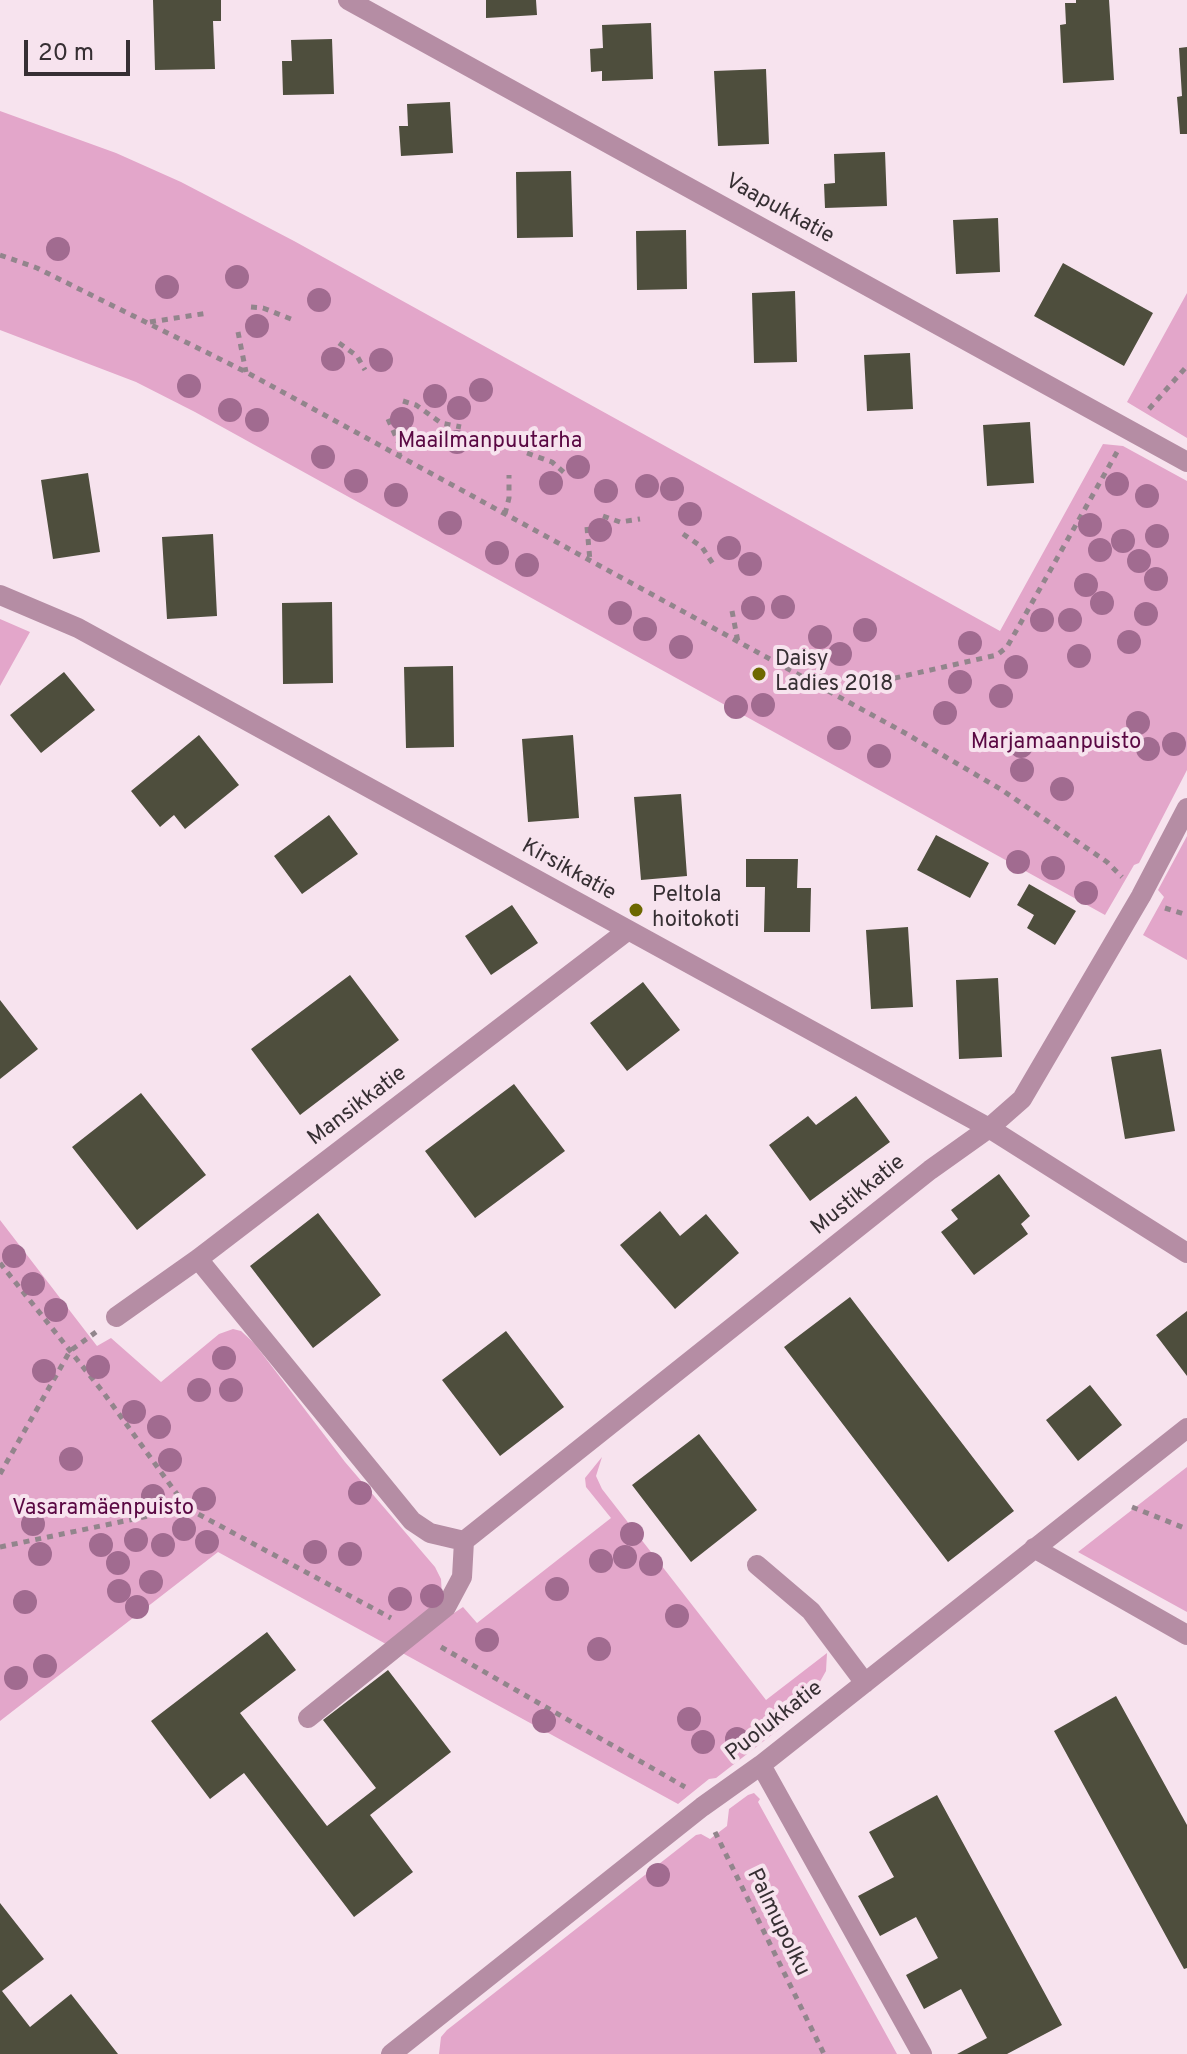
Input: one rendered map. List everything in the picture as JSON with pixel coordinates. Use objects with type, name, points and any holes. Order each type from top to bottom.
[{"type":"street","name":"Vaapukkatie","points":[[348,0],[1187,462]]},
{"type":"street","name":"Kirsikkatie","points":[[0,595],[78,628],[989,1128],[1187,1253]]},
{"type":"street","name":"Mustikkatie","points":[[464,1541],[1022,1099],[1141,896],[1187,808]]},
{"type":"street","name":"Mansikkatie","points":[[116,1317],[198,1259],[627,931]]},
{"type":"street","points":[[198,1259],[412,1521],[430,1533],[464,1541],[462,1577],[446,1607],[308,1718]]},
{"type":"street","name":"Puolukkatie","points":[[391,2054],[1187,1428]]},
{"type":"street","points":[[1034,1548],[1187,1635]]},
{"type":"street","points":[[757,1565],[811,1611],[865,1683]]},
{"type":"street","points":[[761,1765],[922,2054]]},
{"type":"path","points":[[0,255],[37,268],[246,372],[822,688],[1002,790],[1107,862],[1141,896],[1168,910],[1187,915]]},
{"type":"path","points":[[251,307],[271,310],[291,319]]},
{"type":"path","points":[[149,322],[208,313]]},
{"type":"path","points":[[238,332],[246,372]]},
{"type":"path","points":[[339,343],[357,356],[365,370]]},
{"type":"path","points":[[822,688],[886,680],[997,655],[1007,647],[1129,431],[1187,366]]},
{"type":"path","points":[[403,401],[416,405],[441,423],[461,427]]},
{"type":"path","points":[[388,419],[400,446],[398,457]]},
{"type":"path","points":[[527,453],[552,462],[568,476]]},
{"type":"path","points":[[505,514],[509,475]]},
{"type":"path","points":[[603,516],[620,522],[640,519]]},
{"type":"path","points":[[587,527],[590,561]]},
{"type":"path","points":[[683,534],[702,547],[713,564]]},
{"type":"path","points":[[732,611],[738,642]]},
{"type":"path","points":[[0,1263],[103,1392],[187,1508],[416,1632],[684,1786],[702,1807]]},
{"type":"path","points":[[0,1474],[70,1351]]},
{"type":"path","points":[[1101,1495],[1187,1529]]},
{"type":"path","points":[[0,1547],[187,1508]]},
{"type":"path","name":"Palmupolku","points":[[702,1807],[824,2054]]},
{"type":"green space","name":"Marjamaanpuisto","points":[[0,111],[116,153],[181,182],[294,241],[1000,631],[1103,444],[1123,446],[1187,481],[1187,770],[1139,863],[1134,865],[1105,915],[195,412],[136,382],[0,330]]},
{"type":"green space","points":[[1187,293],[1187,438],[1127,402]]},
{"type":"green space","points":[[0,619],[30,632],[0,686]]},
{"type":"green space","points":[[1187,836],[1187,960],[1143,935],[1164,897],[1158,890]]},
{"type":"green space","name":"Vasaramäenpuisto","points":[[0,1220],[97,1346],[111,1338],[161,1382],[219,1334],[233,1329],[241,1331],[254,1343],[345,1462],[435,1567],[441,1579],[442,1596],[454,1613],[463,1607],[477,1623],[611,1518],[586,1487],[585,1478],[602,1457],[596,1476],[602,1489],[766,1700],[827,1653],[826,1671],[817,1687],[801,1698],[782,1727],[678,1804],[218,1552],[0,1721]]},
{"type":"green space","points":[[1187,1467],[1187,1612],[1078,1552]]},
{"type":"green space","points":[[754,1793],[897,2054],[439,2054],[441,2037],[447,2030],[696,1835],[710,1839],[727,1826],[729,1809]]},
{"type":"building","points":[[153,0],[221,0],[221,21],[213,21],[215,69],[155,70]]},
{"type":"building","points":[[486,0],[536,0],[537,15],[486,18]]},
{"type":"building","points":[[1076,0],[1109,0],[1114,80],[1063,83],[1060,25],[1066,24],[1065,3],[1076,3]]},
{"type":"building","points":[[651,23],[653,79],[602,81],[602,71],[591,72],[590,49],[603,48],[602,25]]},
{"type":"building","points":[[332,39],[334,94],[283,95],[282,61],[292,61],[291,40]]},
{"type":"building","points":[[1187,47],[1187,134],[1180,134],[1177,97],[1182,96],[1179,48]]},
{"type":"building","points":[[766,69],[769,144],[718,146],[714,71]]},
{"type":"building","points":[[450,102],[453,153],[401,156],[399,126],[408,126],[407,104]]},
{"type":"building","points":[[885,152],[887,206],[825,208],[824,184],[835,183],[834,154]]},
{"type":"building","points":[[571,171],[573,237],[517,238],[516,172]]},
{"type":"building","points":[[998,218],[1000,272],[956,274],[953,220]]},
{"type":"building","points":[[686,230],[687,289],[637,290],[636,231]]},
{"type":"building","points":[[1063,263],[1153,313],[1124,366],[1034,316]]},
{"type":"building","points":[[795,291],[797,362],[754,363],[752,293]]},
{"type":"building","points":[[910,353],[913,409],[867,411],[864,355]]},
{"type":"building","points":[[1030,422],[1034,483],[987,486],[983,425]]},
{"type":"building","points":[[88,473],[100,552],[53,559],[41,480]]},
{"type":"building","points":[[213,534],[217,616],[167,619],[162,537]]},
{"type":"building","points":[[332,602],[333,683],[283,684],[282,603]]},
{"type":"building","points":[[453,666],[454,747],[406,748],[404,667]]},
{"type":"building","points":[[64,672],[95,710],[41,753],[10,715]]},
{"type":"building","points":[[199,735],[239,785],[185,829],[174,815],[160,827],[131,791]]},
{"type":"building","points":[[573,735],[579,818],[528,822],[522,739]]},
{"type":"building","points":[[681,794],[687,876],[641,880],[634,797]]},
{"type":"building","points":[[329,815],[358,854],[302,894],[274,856]]},
{"type":"building","points":[[936,835],[989,863],[970,898],[917,870]]},
{"type":"building","points":[[746,859],[798,859],[797,888],[811,888],[810,932],[764,932],[765,887],[746,887]]},
{"type":"building","points":[[1029,884],[1076,911],[1055,945],[1027,928],[1034,915],[1017,905]]},
{"type":"building","points":[[512,905],[538,943],[491,975],[465,936]]},
{"type":"building","points":[[908,927],[913,1007],[871,1009],[866,930]]},
{"type":"building","points":[[350,975],[399,1040],[300,1115],[251,1049]]},
{"type":"building","points":[[998,978],[1002,1057],[959,1059],[956,980]]},
{"type":"building","points":[[643,982],[680,1030],[627,1071],[590,1023]]},
{"type":"building","points":[[0,1000],[38,1049],[0,1079]]},
{"type":"building","points":[[1161,1049],[1175,1131],[1125,1139],[1111,1057]]},
{"type":"building","points":[[514,1084],[565,1151],[475,1218],[425,1151]]},
{"type":"building","points":[[141,1093],[206,1175],[137,1230],[72,1147]]},
{"type":"building","points":[[856,1096],[890,1142],[810,1201],[769,1145],[808,1116],[816,1125]]},
{"type":"building","points":[[999,1174],[1030,1216],[1021,1224],[1028,1234],[974,1275],[941,1232],[958,1219],[951,1210]]},
{"type":"building","points":[[660,1211],[680,1236],[706,1214],[739,1253],[675,1309],[620,1245]]},
{"type":"building","points":[[318,1213],[381,1295],[313,1348],[250,1266]]},
{"type":"building","points":[[850,1297],[1014,1511],[948,1562],[784,1347]]},
{"type":"building","points":[[1187,1311],[1187,1376],[1156,1335]]},
{"type":"building","points":[[506,1331],[564,1407],[500,1456],[442,1380]]},
{"type":"building","points":[[1090,1385],[1122,1425],[1078,1461],[1046,1420]]},
{"type":"building","points":[[699,1434],[757,1510],[691,1562],[632,1485]]},
{"type":"building","points":[[267,1632],[296,1670],[240,1713],[327,1826],[376,1788],[323,1720],[388,1670],[451,1752],[370,1815],[413,1872],[354,1917],[244,1773],[210,1799],[151,1721]]},
{"type":"building","points":[[1116,1696],[1187,1825],[1187,1968],[1184,1969],[1054,1731]]},
{"type":"building","points":[[937,1795],[1062,2025],[1007,2054],[957,2054],[987,2038],[961,1989],[924,2009],[906,1975],[938,1958],[916,1917],[880,1936],[858,1896],[894,1877],[869,1832]]},
{"type":"building","points":[[0,1903],[44,1959],[2,1991],[30,2027],[71,1994],[118,2054],[0,2054]]},
{"type":"place","name":"Daisy Ladies 2018","points":[[759,674]]},
{"type":"place","name":"Peltola hoitokoti","points":[[636,910]]},
{"type":"park label","name":"Maailmanpuutarha","points":[[490,443]]}]
